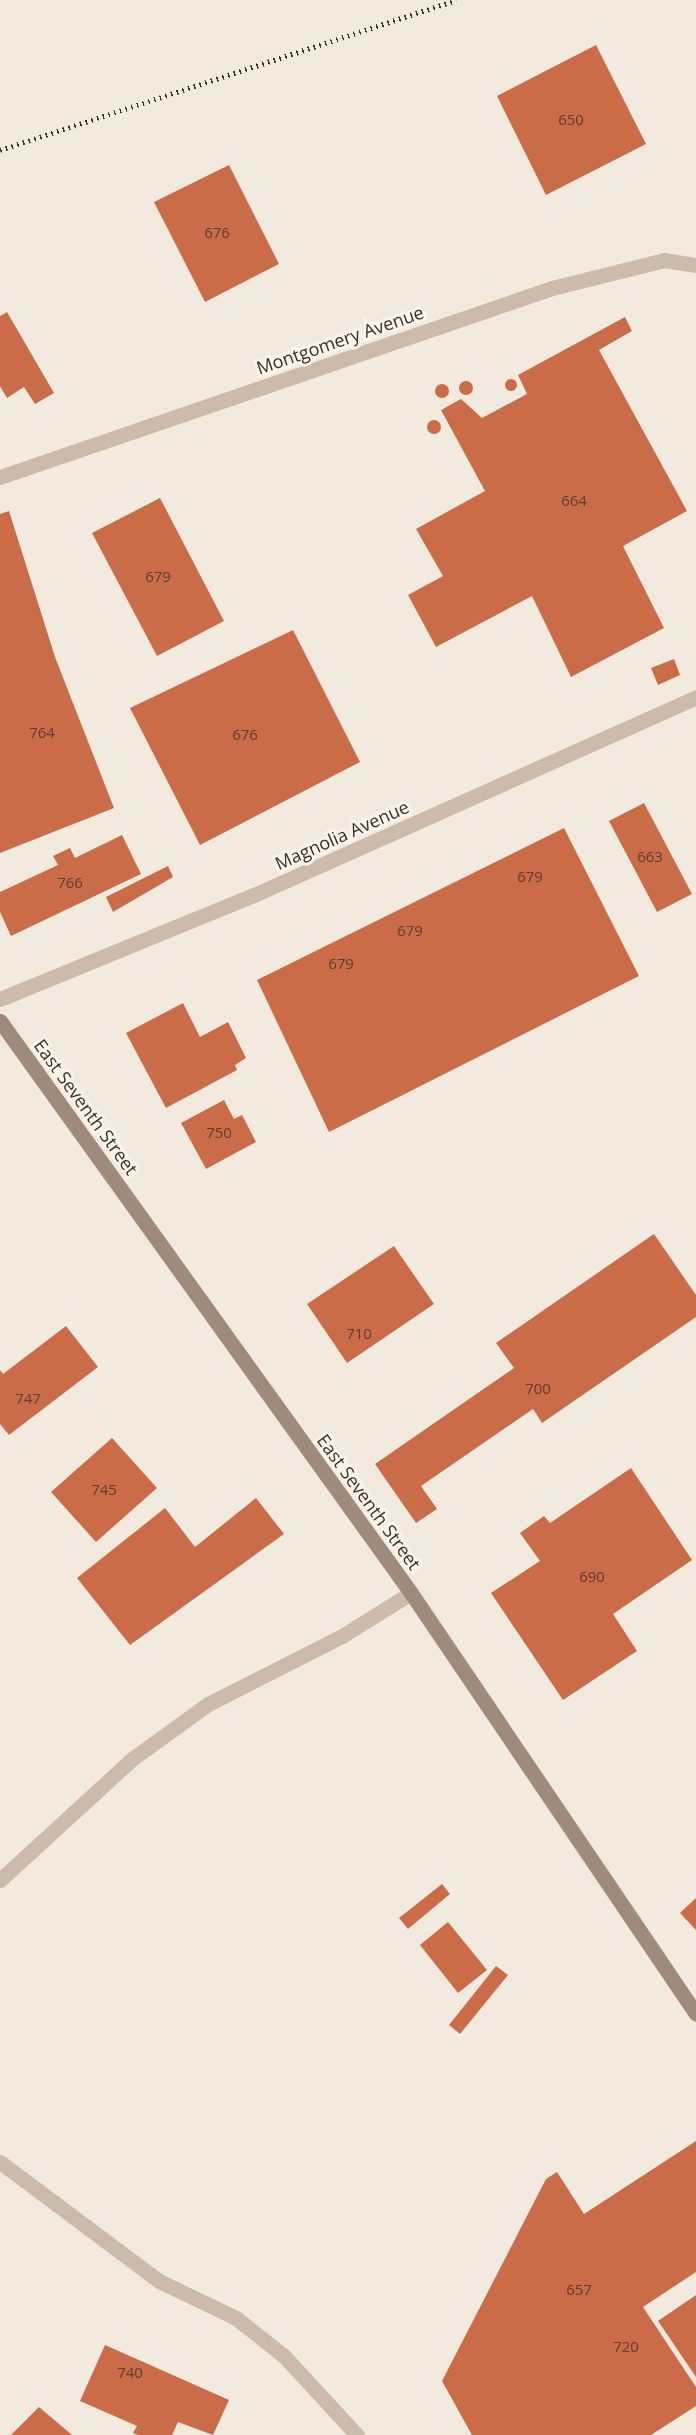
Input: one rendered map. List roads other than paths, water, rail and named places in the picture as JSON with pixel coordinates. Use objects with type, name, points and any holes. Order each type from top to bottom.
[{"type":"street","name":"Montgomery Avenue","points":[[0,477],[552,288],[664,260],[696,265]]},
{"type":"street","name":"Magnolia Avenue","points":[[0,999],[254,895],[696,697]]},
{"type":"street","name":"East Seventh Street","points":[[0,1021],[411,1593],[696,2014]]},
{"type":"street","points":[[0,1880],[132,1759],[208,1704],[342,1636],[411,1593]]},
{"type":"street","points":[[0,2162],[159,2280],[236,2318],[284,2356],[357,2435]]},
{"type":"railway","points":[[0,150],[456,0]]}]
